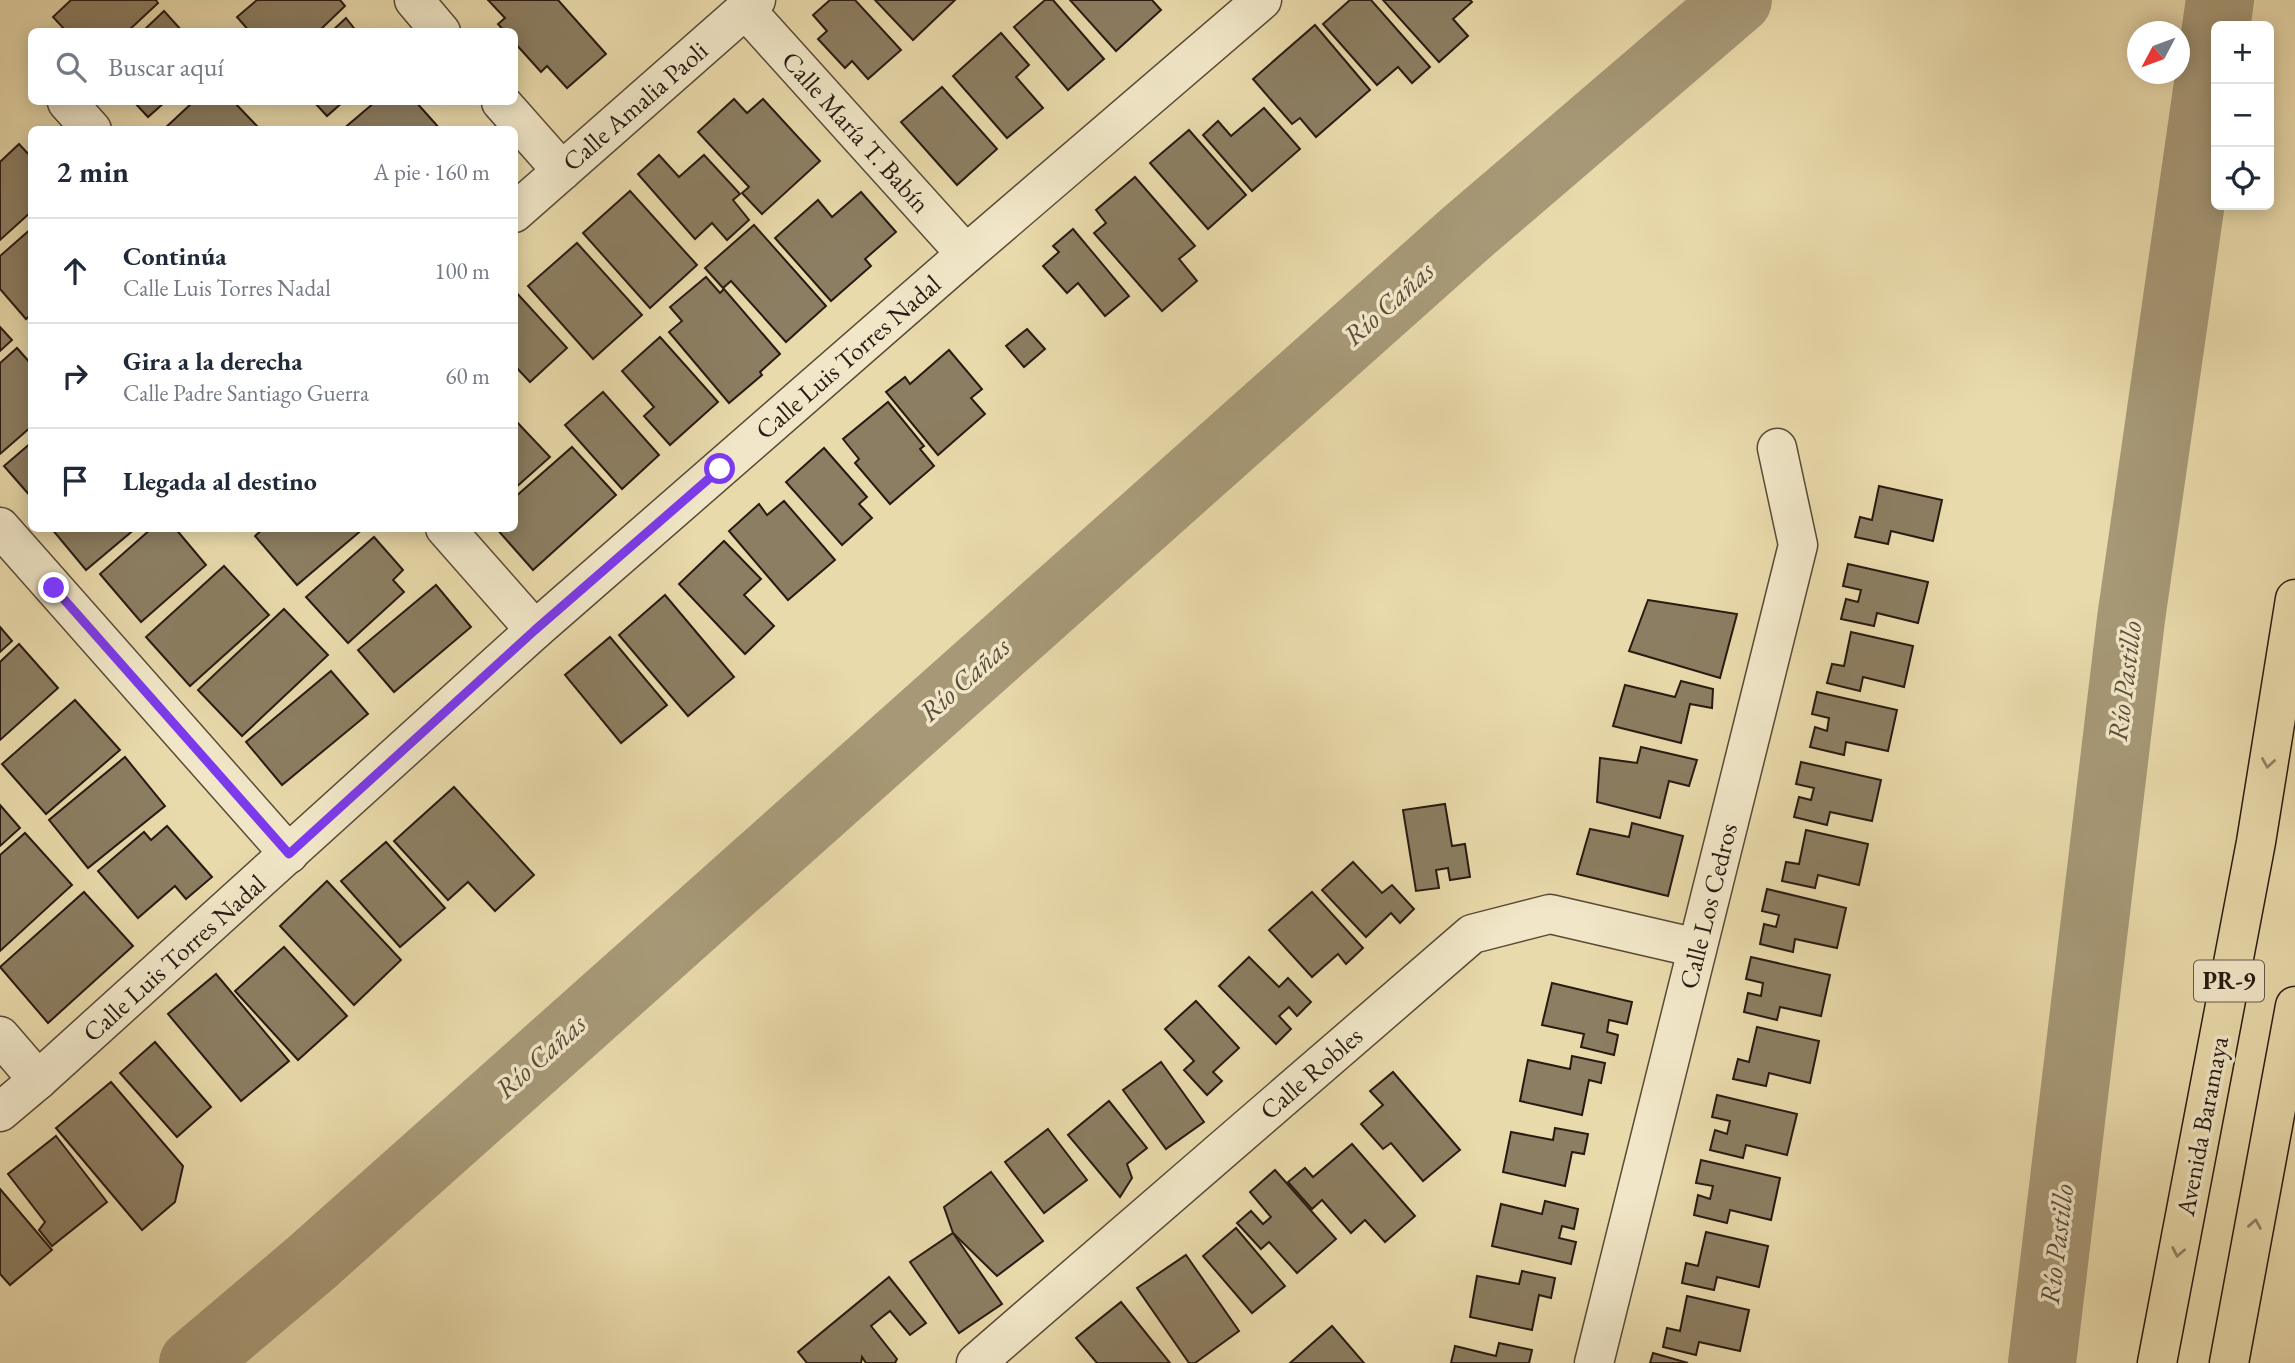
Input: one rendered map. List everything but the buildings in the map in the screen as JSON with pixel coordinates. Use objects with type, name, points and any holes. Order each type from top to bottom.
[{"type":"highway","name":"Avenida Baramaya","points":[[2157,1363],[2256,842],[2295,599]]},
{"type":"highway","name":"PR-9","points":[[2229,1363],[2295,1006]]},
{"type":"street","points":[[414,0],[438,28]]},
{"type":"street","name":"Calle Luis Torres Nadal","points":[[0,1112],[535,630],[1262,0]]},
{"type":"street","name":"Calle María T. Babín","points":[[751,5],[966,254]]},
{"type":"street","name":"Calle Amalia Paoli","points":[[518,210],[751,5]]},
{"type":"street","points":[[70,105],[88,126]]},
{"type":"street","points":[[505,105],[562,171]]},
{"type":"street","name":"Calle Los Cedros","points":[[1594,1363],[1798,545],[1777,448]]},
{"type":"street","points":[[0,527],[289,854]]},
{"type":"street","points":[[449,532],[535,630]]},
{"type":"street","name":"Calle Robles","points":[[975,1363],[1472,934],[1550,914],[1697,948]]},
{"type":"street","points":[[0,1036],[38,1080]]},
{"type":"waterway","name":"Río Cañas","points":[[193,1363],[311,1263],[1465,234],[1738,0]]},
{"type":"waterway","name":"Río Pastillo","points":[[2042,1363],[2131,619],[2220,0]]},
{"type":"route","points":[[54,588],[289,854],[535,630],[720,469]]}]
